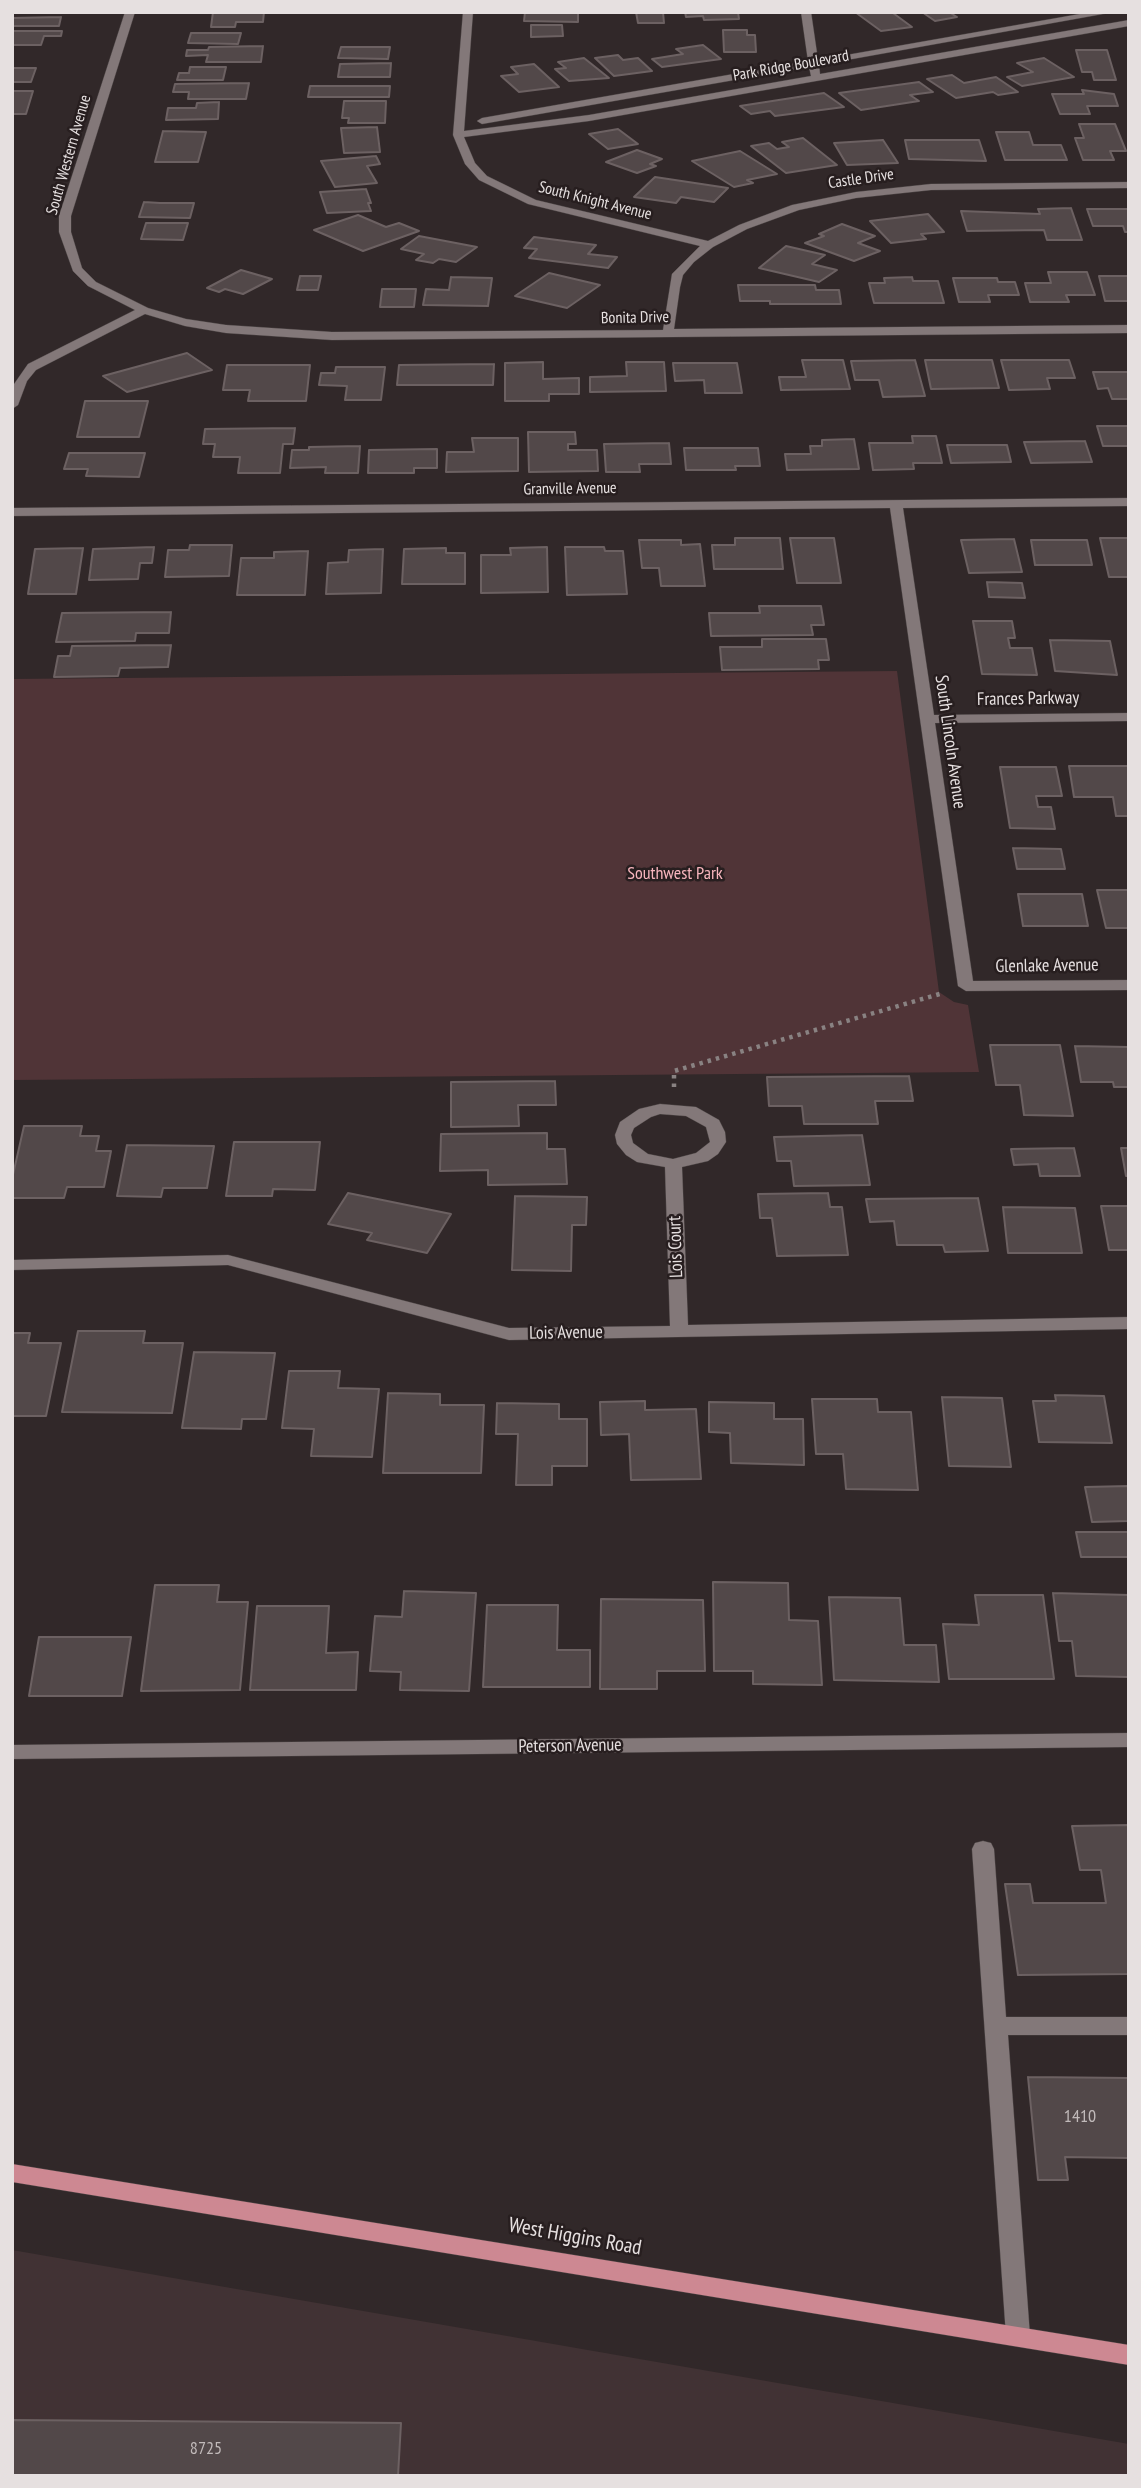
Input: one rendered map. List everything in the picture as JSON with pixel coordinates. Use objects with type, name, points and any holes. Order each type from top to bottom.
[{"type":"main road","name":"West Higgins Road","points":[[12,2173],[1129,2355]]},
{"type":"street","name":"South Western Avenue","points":[[130,12],[65,216],[65,232],[77,270],[92,284],[144,310]]},
{"type":"street","name":"South Knight Avenue","points":[[468,12],[458,130],[470,164],[483,178],[502,189],[543,205],[709,244]]},
{"type":"street","points":[[806,12],[817,78]]},
{"type":"street","name":"Park Ridge Boulevard","points":[[458,130],[813,63],[1109,12]]},
{"type":"street","name":"Park Ridge Boulevard","points":[[458,130],[567,121],[1129,23]]},
{"type":"street","name":"Castle Drive","points":[[668,334],[670,303],[678,274],[709,244],[743,227],[796,207],[856,195],[931,187],[1129,185]]},
{"type":"street","name":"Bonita Drive","points":[[144,310],[185,322],[275,334],[668,334],[1129,329]]},
{"type":"street","points":[[12,405],[21,380],[32,367],[144,310]]},
{"type":"street","name":"Granville Avenue","points":[[12,512],[1129,502]]},
{"type":"street","name":"South Lincoln Avenue","points":[[896,504],[966,986]]},
{"type":"street","name":"Frances Parkway","points":[[927,719],[1129,717]]},
{"type":"street","name":"Glenlake Avenue","points":[[966,986],[1129,985]]},
{"type":"street","points":[[675,1109],[703,1117],[713,1124],[718,1132],[718,1142],[712,1150],[702,1157],[673,1164],[643,1158],[625,1144],[623,1135],[626,1126],[645,1113],[675,1109]]},
{"type":"street","name":"Lois Court","points":[[673,1164],[679,1331]]},
{"type":"street","name":"Lois Avenue","points":[[12,1265],[228,1260],[509,1334],[1129,1323]]},
{"type":"street","name":"Peterson Avenue","points":[[12,1752],[1129,1740]]},
{"type":"street","points":[[983,1849],[1018,2336]]},
{"type":"street","points":[[996,2026],[1129,2026]]},
{"type":"path","points":[[675,1109],[674,1072],[966,986]]},
{"type":"shaded area","points":[[12,2250],[1129,2444],[1129,2476],[12,2476]]},
{"type":"green space","name":"Southwest Park","points":[[897,671],[939,992],[954,1002],[968,1005],[979,1072],[12,1080],[12,679]]},
{"type":"building","points":[[213,12],[264,12],[263,22],[236,22],[235,27],[211,27]]},
{"type":"building","points":[[525,12],[578,12],[578,22],[524,21]]},
{"type":"building","points":[[636,12],[663,12],[664,23],[638,23]]},
{"type":"building","points":[[685,12],[738,12],[739,19],[704,20],[703,16],[686,17]]},
{"type":"building","points":[[855,12],[897,12],[893,13],[912,27],[881,31]]},
{"type":"building","points":[[922,12],[949,12],[957,17],[935,21]]},
{"type":"building","points":[[61,17],[59,26],[12,26],[12,18]]},
{"type":"building","points":[[531,25],[562,25],[563,36],[531,37]]},
{"type":"building","points":[[723,30],[747,30],[747,35],[755,35],[756,52],[724,52]]},
{"type":"building","points":[[12,31],[62,31],[61,36],[44,36],[41,45],[12,45]]},
{"type":"building","points":[[191,33],[241,33],[238,44],[188,43]]},
{"type":"building","points":[[703,45],[721,59],[662,67],[652,59],[683,54],[676,49]]},
{"type":"building","points":[[263,46],[261,62],[206,62],[208,55],[186,56],[187,50],[208,50],[209,47]]},
{"type":"building","points":[[341,47],[390,47],[388,59],[338,58]]},
{"type":"building","points":[[1076,50],[1107,50],[1116,80],[1094,80],[1092,72],[1082,72]]},
{"type":"building","points":[[618,55],[623,60],[638,58],[652,71],[614,76],[595,58]]},
{"type":"building","points":[[584,58],[609,78],[569,81],[555,69],[566,68],[558,62]]},
{"type":"building","points":[[1044,58],[1074,77],[1022,86],[1007,77],[1033,72],[1017,63]]},
{"type":"building","points":[[391,63],[390,77],[338,77],[340,64]]},
{"type":"building","points":[[534,64],[559,87],[519,92],[501,76],[518,74],[511,67]]},
{"type":"building","points":[[190,67],[226,67],[223,80],[177,80],[179,73],[189,73]]},
{"type":"building","points":[[12,68],[36,68],[31,82],[12,82]]},
{"type":"building","points":[[952,75],[964,83],[996,77],[1018,92],[998,95],[993,92],[956,98],[927,79]]},
{"type":"building","points":[[919,82],[933,92],[910,95],[919,101],[861,110],[839,93]]},
{"type":"building","points":[[249,83],[246,99],[188,99],[189,92],[173,92],[175,84]]},
{"type":"building","points":[[310,86],[390,86],[389,97],[308,97]]},
{"type":"building","points":[[1082,90],[1114,94],[1118,106],[1087,106],[1090,114],[1060,114],[1052,94],[1084,94]]},
{"type":"building","points":[[12,91],[33,91],[26,114],[12,114]]},
{"type":"building","points":[[824,93],[844,107],[775,116],[770,111],[751,114],[740,106]]},
{"type":"building","points":[[344,101],[386,101],[385,123],[348,123],[349,118],[342,118]]},
{"type":"building","points":[[219,102],[218,119],[166,120],[168,108],[196,108],[197,103]]},
{"type":"building","points":[[1079,124],[1115,124],[1126,151],[1110,151],[1114,160],[1083,160],[1075,138],[1084,138]]},
{"type":"building","points":[[377,127],[380,152],[344,153],[341,128]]},
{"type":"building","points":[[618,129],[638,144],[608,149],[589,134]]},
{"type":"building","points":[[163,131],[206,132],[198,162],[155,162]]},
{"type":"building","points":[[996,132],[1029,132],[1033,145],[1061,145],[1067,160],[1005,160]]},
{"type":"building","points":[[803,138],[837,165],[786,173],[751,146],[769,143],[777,149],[789,147],[782,142]]},
{"type":"building","points":[[883,140],[898,163],[847,165],[834,143]]},
{"type":"building","points":[[905,140],[979,140],[986,161],[909,159]]},
{"type":"building","points":[[637,150],[662,159],[650,164],[656,166],[637,173],[606,162]]},
{"type":"building","points":[[740,151],[777,174],[747,180],[753,183],[734,187],[692,161]]},
{"type":"building","points":[[376,156],[380,164],[367,166],[377,183],[335,187],[321,161]]},
{"type":"building","points":[[655,177],[728,188],[714,202],[681,197],[676,203],[634,197]]},
{"type":"building","points":[[366,189],[371,211],[327,213],[320,192]]},
{"type":"building","points":[[144,202],[194,203],[190,218],[139,217]]},
{"type":"building","points":[[1071,208],[1082,240],[1047,240],[1044,230],[967,231],[961,211],[1040,214],[1038,209]]},
{"type":"building","points":[[1087,209],[1129,209],[1129,232],[1125,232],[1123,226],[1093,226]]},
{"type":"building","points":[[928,214],[944,232],[921,234],[926,239],[891,243],[870,221]]},
{"type":"building","points":[[358,215],[386,227],[399,223],[419,231],[363,251],[314,230]]},
{"type":"building","points":[[146,223],[188,223],[183,240],[141,239]]},
{"type":"building","points":[[842,224],[875,236],[858,243],[880,251],[854,261],[805,243],[824,236],[819,234]]},
{"type":"building","points":[[419,236],[477,247],[456,262],[439,259],[433,263],[416,260],[424,254],[401,249]]},
{"type":"building","points":[[534,237],[596,245],[588,254],[617,257],[608,268],[529,258],[537,249],[524,248]]},
{"type":"building","points":[[786,246],[825,255],[812,264],[837,270],[819,282],[759,268]]},
{"type":"building","points":[[241,270],[272,279],[243,294],[207,288]]},
{"type":"building","points":[[1048,272],[1087,272],[1095,295],[1066,295],[1069,302],[1030,302],[1025,283],[1051,283]]},
{"type":"building","points":[[549,273],[600,285],[567,308],[515,296]]},
{"type":"building","points":[[300,276],[321,276],[318,290],[297,290]]},
{"type":"building","points":[[1099,276],[1129,276],[1129,301],[1105,301]]},
{"type":"building","points":[[451,277],[492,278],[488,306],[423,305],[426,289],[449,290]]},
{"type":"building","points":[[912,277],[913,281],[938,281],[944,303],[874,303],[869,283],[885,283],[884,278]]},
{"type":"building","points":[[953,278],[997,278],[998,282],[1015,282],[1019,295],[988,295],[990,302],[959,302]]},
{"type":"building","points":[[738,285],[815,285],[816,290],[839,290],[841,304],[770,304],[770,301],[740,301]]},
{"type":"building","points":[[382,289],[416,289],[414,307],[380,307]]},
{"type":"building","points":[[187,353],[212,370],[127,392],[103,376]]},
{"type":"building","points":[[802,360],[843,360],[850,389],[781,390],[779,377],[806,377]]},
{"type":"building","points":[[915,360],[925,396],[883,397],[879,380],[855,380],[851,361]]},
{"type":"building","points":[[925,360],[992,360],[999,388],[931,389]]},
{"type":"building","points":[[1001,360],[1069,360],[1075,378],[1047,378],[1050,389],[1009,390]]},
{"type":"building","points":[[543,362],[543,379],[579,378],[579,394],[549,394],[549,401],[505,401],[505,363]]},
{"type":"building","points":[[626,362],[664,362],[666,391],[590,392],[590,377],[627,376]]},
{"type":"building","points":[[673,363],[737,363],[742,393],[705,393],[704,380],[675,381]]},
{"type":"building","points":[[494,364],[493,385],[397,385],[399,365]]},
{"type":"building","points":[[227,365],[310,365],[306,401],[248,401],[250,390],[223,390]]},
{"type":"building","points":[[336,367],[385,367],[381,400],[345,400],[347,386],[319,385],[321,373],[335,373]]},
{"type":"building","points":[[1093,372],[1129,372],[1129,399],[1112,399],[1108,388],[1098,389]]},
{"type":"building","points":[[85,401],[148,401],[139,437],[77,437]]},
{"type":"building","points":[[1097,426],[1129,426],[1129,446],[1103,446]]},
{"type":"building","points":[[295,428],[293,444],[283,444],[280,473],[238,473],[240,457],[213,457],[215,444],[203,444],[205,429]]},
{"type":"building","points":[[528,432],[575,432],[576,444],[568,444],[568,450],[597,450],[598,471],[529,472]]},
{"type":"building","points":[[912,436],[936,436],[942,463],[913,463],[914,469],[873,470],[869,443],[913,443]]},
{"type":"building","points":[[472,438],[518,438],[518,471],[446,472],[447,452],[474,452]]},
{"type":"building","points":[[854,439],[859,469],[787,470],[785,454],[811,454],[810,446],[822,446],[822,440]]},
{"type":"building","points":[[1085,441],[1092,462],[1031,463],[1024,442]]},
{"type":"building","points":[[669,443],[671,464],[639,464],[640,472],[606,472],[604,444]]},
{"type":"building","points":[[947,445],[1007,445],[1011,462],[951,463]]},
{"type":"building","points":[[360,446],[358,473],[325,473],[326,467],[290,468],[292,450]]},
{"type":"building","points":[[684,448],[758,448],[760,466],[735,466],[736,470],[686,470]]},
{"type":"building","points":[[437,449],[437,468],[414,468],[414,473],[368,473],[369,450]]},
{"type":"building","points":[[69,453],[145,453],[139,477],[86,476],[88,469],[64,469]]},
{"type":"building","points":[[735,538],[780,538],[783,569],[714,569],[712,545],[735,545]]},
{"type":"building","points":[[790,538],[834,538],[841,583],[797,583]]},
{"type":"building","points":[[1100,538],[1129,538],[1129,577],[1109,577]]},
{"type":"building","points":[[1014,539],[1022,572],[969,573],[961,540]]},
{"type":"building","points":[[639,540],[681,540],[681,545],[700,544],[705,586],[661,586],[659,568],[642,568]]},
{"type":"building","points":[[1031,540],[1087,540],[1092,565],[1035,565]]},
{"type":"building","points":[[190,545],[232,545],[229,576],[165,577],[168,550],[189,550]]},
{"type":"building","points":[[154,547],[152,563],[140,563],[138,579],[89,580],[93,549]]},
{"type":"building","points":[[547,547],[548,592],[481,593],[481,555],[511,555],[510,548]]},
{"type":"building","points":[[565,547],[604,547],[605,551],[623,551],[627,594],[567,595]]},
{"type":"building","points":[[83,548],[76,594],[28,594],[35,549]]},
{"type":"building","points":[[446,548],[446,553],[465,553],[465,584],[402,584],[404,549]]},
{"type":"building","points":[[383,549],[381,593],[326,594],[328,563],[348,562],[349,550]]},
{"type":"building","points":[[308,551],[305,595],[237,595],[241,558],[274,558],[274,552]]},
{"type":"building","points":[[987,582],[1022,583],[1025,598],[989,597]]},
{"type":"building","points":[[759,606],[821,606],[824,625],[811,625],[813,635],[711,636],[709,613],[760,613]]},
{"type":"building","points":[[171,612],[169,633],[136,633],[135,641],[56,642],[62,613]]},
{"type":"building","points":[[973,621],[1012,621],[1015,638],[1008,638],[1010,648],[1032,648],[1037,675],[982,674]]},
{"type":"building","points":[[762,639],[826,639],[829,660],[818,660],[819,669],[722,670],[720,647],[762,647]]},
{"type":"building","points":[[1050,640],[1110,641],[1117,675],[1055,671]]},
{"type":"building","points":[[171,645],[168,667],[120,668],[118,676],[54,677],[58,656],[70,656],[72,646]]},
{"type":"building","points":[[1069,766],[1129,766],[1129,816],[1116,816],[1113,797],[1074,797]]},
{"type":"building","points":[[1000,767],[1056,767],[1062,796],[1036,796],[1038,807],[1051,807],[1055,829],[1010,828]]},
{"type":"building","points":[[1013,848],[1061,849],[1065,869],[1017,869]]},
{"type":"building","points":[[1097,890],[1129,890],[1129,928],[1106,928]]},
{"type":"building","points":[[1018,894],[1082,894],[1088,926],[1023,926]]},
{"type":"building","points":[[990,1045],[1060,1045],[1073,1116],[1024,1115],[1020,1085],[996,1085]]},
{"type":"building","points":[[1075,1046],[1129,1047],[1129,1087],[1114,1087],[1113,1082],[1081,1082]]},
{"type":"building","points":[[909,1076],[913,1101],[875,1101],[878,1124],[804,1124],[802,1106],[769,1106],[767,1077]]},
{"type":"building","points":[[555,1081],[556,1105],[518,1105],[519,1126],[451,1127],[451,1082]]},
{"type":"building","points":[[24,1126],[82,1126],[80,1136],[99,1136],[96,1151],[111,1151],[104,1187],[67,1187],[64,1198],[12,1198],[12,1179]]},
{"type":"building","points":[[547,1133],[547,1149],[565,1149],[567,1184],[488,1185],[488,1170],[440,1171],[441,1134]]},
{"type":"building","points":[[862,1135],[870,1185],[794,1186],[791,1161],[777,1161],[774,1137]]},
{"type":"building","points":[[234,1142],[320,1142],[315,1190],[273,1189],[272,1196],[226,1196]]},
{"type":"building","points":[[127,1145],[214,1146],[207,1188],[163,1188],[161,1197],[117,1196]]},
{"type":"building","points":[[1074,1148],[1080,1176],[1040,1176],[1038,1164],[1014,1165],[1011,1149]]},
{"type":"building","points":[[1121,1148],[1129,1148],[1129,1176],[1126,1176]]},
{"type":"building","points":[[348,1193],[451,1214],[427,1253],[367,1240],[372,1233],[328,1224]]},
{"type":"building","points":[[828,1193],[830,1207],[842,1207],[848,1255],[777,1256],[772,1218],[760,1218],[758,1194]]},
{"type":"building","points":[[515,1196],[587,1197],[586,1225],[572,1225],[571,1271],[512,1270]]},
{"type":"building","points":[[978,1198],[988,1251],[945,1252],[943,1245],[897,1245],[894,1221],[870,1222],[866,1199]]},
{"type":"building","points":[[1101,1206],[1129,1206],[1129,1250],[1109,1250]]},
{"type":"building","points":[[1003,1207],[1075,1208],[1082,1253],[1008,1253]]},
{"type":"building","points":[[78,1331],[145,1331],[143,1343],[183,1343],[172,1413],[62,1412]]},
{"type":"building","points":[[12,1333],[30,1333],[28,1343],[61,1343],[46,1416],[12,1416]]},
{"type":"building","points":[[194,1352],[275,1353],[266,1419],[242,1419],[241,1429],[182,1428]]},
{"type":"building","points":[[289,1371],[340,1371],[338,1388],[379,1389],[372,1457],[311,1456],[314,1429],[282,1428]]},
{"type":"building","points":[[388,1393],[440,1394],[440,1405],[484,1405],[481,1473],[383,1473]]},
{"type":"building","points":[[1055,1395],[1104,1396],[1112,1443],[1039,1442],[1033,1401],[1056,1401]]},
{"type":"building","points":[[942,1397],[1002,1398],[1011,1467],[949,1466]]},
{"type":"building","points":[[812,1399],[877,1399],[878,1412],[911,1412],[918,1490],[846,1489],[843,1454],[816,1454]]},
{"type":"building","points":[[645,1401],[645,1410],[696,1409],[701,1479],[631,1480],[629,1434],[601,1435],[600,1402]]},
{"type":"building","points":[[709,1402],[774,1403],[774,1419],[803,1419],[804,1465],[731,1463],[730,1433],[709,1432]]},
{"type":"building","points":[[497,1403],[559,1404],[559,1419],[587,1419],[587,1466],[552,1466],[552,1485],[516,1485],[518,1434],[496,1434]]},
{"type":"building","points":[[1129,1486],[1129,1521],[1092,1522],[1085,1487]]},
{"type":"building","points":[[1076,1532],[1129,1532],[1129,1557],[1081,1557]]},
{"type":"building","points":[[713,1582],[788,1583],[789,1620],[818,1621],[822,1685],[753,1684],[753,1671],[714,1671]]},
{"type":"building","points":[[155,1585],[219,1585],[217,1602],[248,1602],[240,1690],[141,1691]]},
{"type":"building","points":[[404,1591],[476,1593],[469,1691],[400,1690],[401,1672],[370,1671],[375,1616],[402,1617]]},
{"type":"building","points":[[1053,1593],[1129,1595],[1129,1677],[1076,1676],[1072,1641],[1059,1641]]},
{"type":"building","points":[[975,1595],[1043,1595],[1054,1679],[949,1679],[943,1624],[979,1625]]},
{"type":"building","points":[[829,1597],[900,1598],[904,1645],[936,1645],[939,1682],[834,1680]]},
{"type":"building","points":[[601,1599],[703,1600],[705,1671],[657,1671],[657,1689],[600,1689]]},
{"type":"building","points":[[487,1605],[558,1605],[557,1650],[590,1650],[590,1687],[483,1687]]},
{"type":"building","points":[[257,1606],[329,1606],[326,1653],[358,1652],[356,1690],[250,1690]]},
{"type":"building","points":[[39,1637],[131,1637],[122,1696],[29,1696]]},
{"type":"building","points":[[1129,1825],[1129,1974],[1018,1975],[1005,1884],[1030,1884],[1033,1903],[1106,1903],[1101,1870],[1080,1870],[1072,1826]]},
{"type":"building","points":[[1028,2077],[1129,2078],[1129,2158],[1065,2157],[1068,2180],[1038,2180]]},
{"type":"building","points":[[12,2420],[401,2423],[398,2476],[12,2476]]}]
